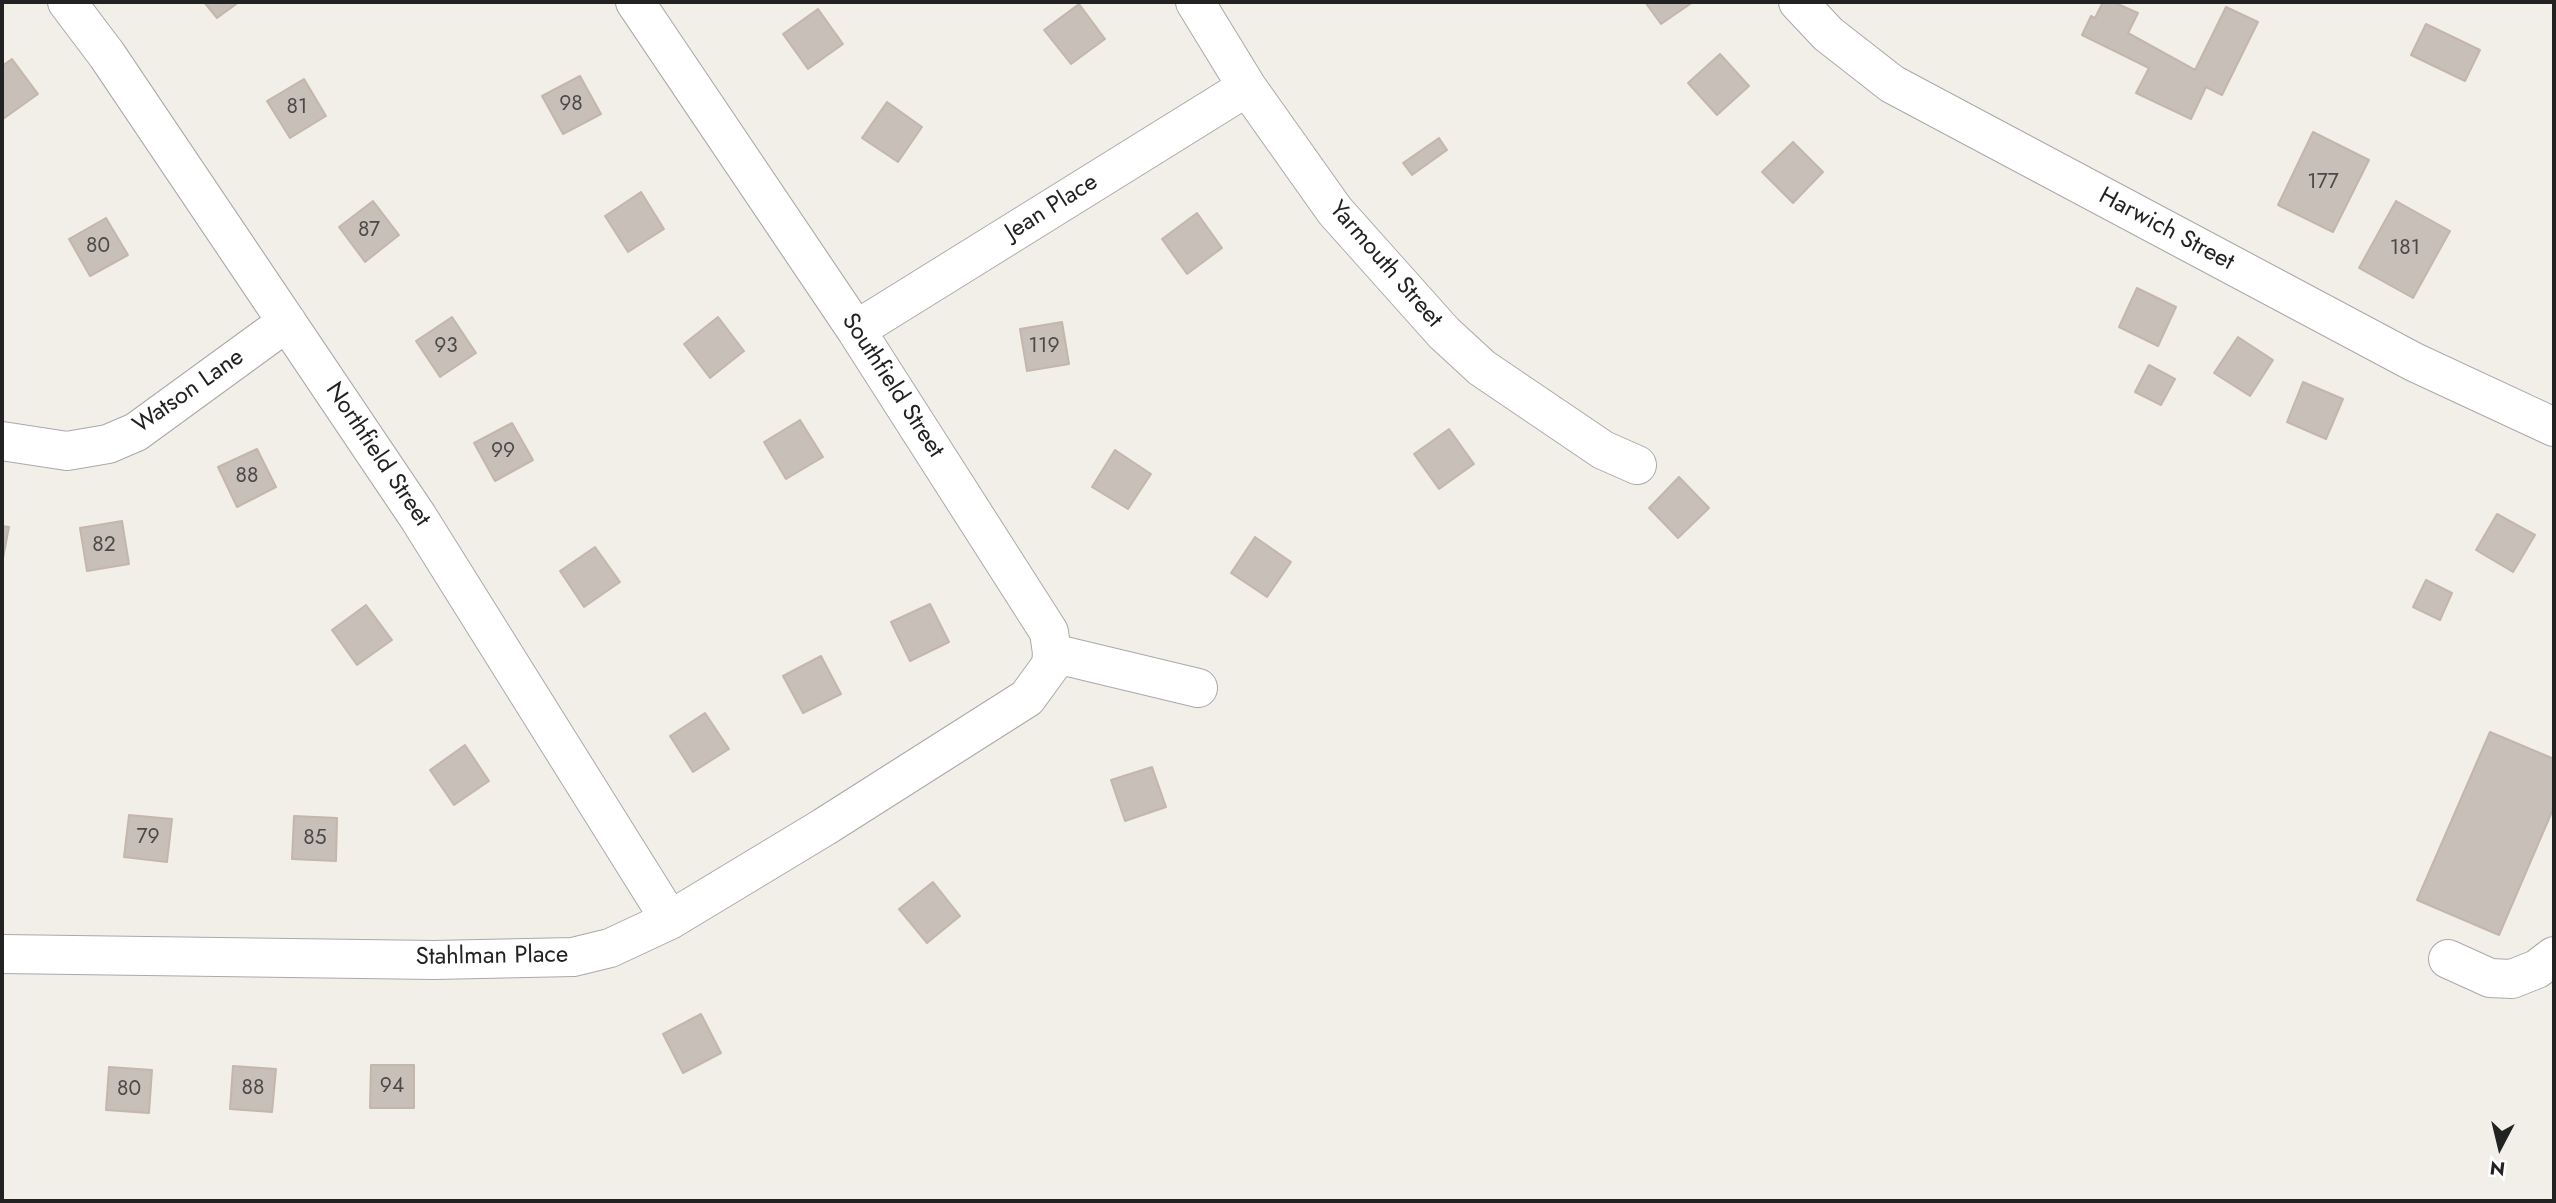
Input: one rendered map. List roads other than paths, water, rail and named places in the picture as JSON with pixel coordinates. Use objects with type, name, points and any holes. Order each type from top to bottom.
[{"type":"street","name":"Northfield Street","points":[[67,2],[107,55],[426,528],[670,920]]},
{"type":"street","name":"Southfield Street","points":[[635,2],[856,330],[1049,632],[1052,653]]},
{"type":"street","name":"Yarmouth Street","points":[[1195,2],[1247,87],[1335,211],[1444,333],[1482,368],[1603,450],[1637,465]]},
{"type":"street","name":"Harwich Street","points":[[1798,2],[1828,34],[1892,84],[2414,362],[2554,426]]},
{"type":"street","name":"Jean Place","points":[[856,330],[1247,87]]},
{"type":"street","name":"Watson Lane","points":[[2,441],[67,452],[108,444],[136,432],[287,322]]},
{"type":"street","name":"Stahlman Place","points":[[2,954],[434,960],[573,957],[610,948],[670,920],[835,820],[1027,698],[1051,665],[1052,653]]},
{"type":"street","points":[[1052,653],[1198,688]]},
{"type":"street","points":[[2448,959],[2490,978],[2512,979],[2537,969],[2554,956]]}]
